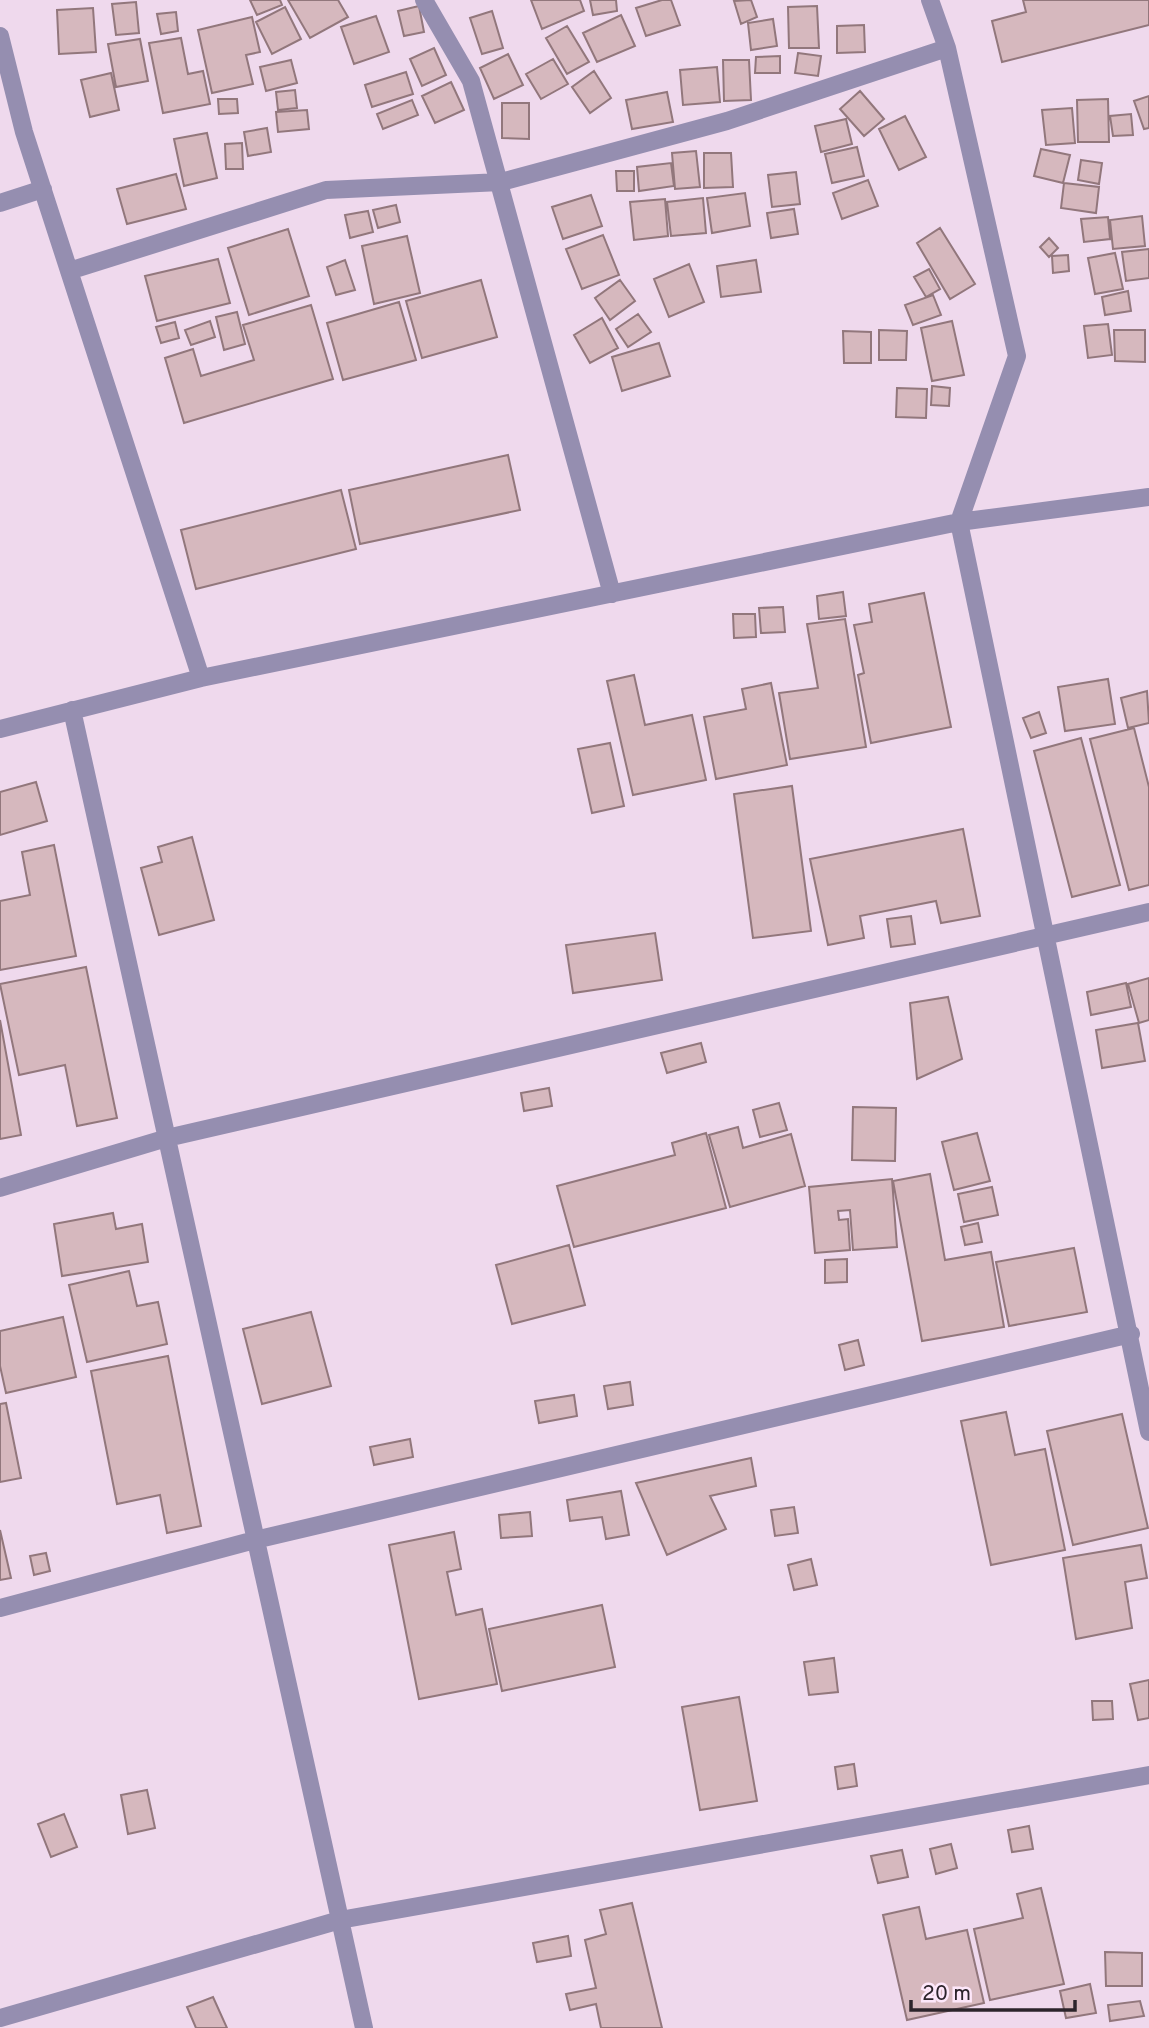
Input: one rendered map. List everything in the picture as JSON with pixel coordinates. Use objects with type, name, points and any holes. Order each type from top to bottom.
[{"type":"street","points":[[424,0],[471,81],[501,182],[612,594]]},
{"type":"street","points":[[930,0],[947,48],[1017,356],[959,522],[1131,1334],[1149,1432]]},
{"type":"street","points":[[0,36],[24,132],[201,678]]},
{"type":"street","points":[[69,271],[326,190],[501,182],[727,121],[947,48]]},
{"type":"street","points":[[0,203],[43,190]]},
{"type":"street","points":[[0,729],[201,678],[959,522],[1149,497]]},
{"type":"street","points":[[72,710],[364,2028]]},
{"type":"street","points":[[0,1188],[167,1138],[1149,912]]},
{"type":"street","points":[[0,1608],[255,1541],[1131,1334]]},
{"type":"street","points":[[0,2018],[340,1920],[1149,1775]]},
{"type":"building","points":[[250,0],[280,0],[282,5],[257,15]]},
{"type":"building","points":[[288,0],[338,0],[348,17],[310,38]]},
{"type":"building","points":[[531,0],[580,0],[584,11],[542,29]]},
{"type":"building","points":[[590,0],[616,0],[617,11],[593,15]]},
{"type":"building","points":[[671,0],[680,25],[646,36],[636,8]]},
{"type":"building","points":[[751,0],[757,17],[741,24],[734,1]]},
{"type":"building","points":[[1023,0],[1149,0],[1149,25],[1002,62],[992,21],[1026,12]]},
{"type":"building","points":[[136,2],[139,33],[116,35],[112,4]]},
{"type":"building","points":[[419,6],[424,32],[404,36],[398,11]]},
{"type":"building","points":[[817,6],[819,48],[789,48],[788,7]]},
{"type":"building","points":[[285,7],[301,39],[272,54],[256,22]]},
{"type":"building","points":[[93,8],[96,52],[59,54],[57,10]]},
{"type":"building","points":[[492,11],[503,48],[482,54],[470,18]]},
{"type":"building","points":[[176,12],[178,31],[161,34],[157,14]]},
{"type":"building","points":[[621,15],[635,46],[597,62],[583,33]]},
{"type":"building","points":[[376,16],[389,52],[354,64],[341,27]]},
{"type":"building","points":[[252,17],[260,52],[246,55],[253,84],[212,93],[198,30]]},
{"type":"building","points":[[773,19],[777,46],[751,50],[748,23]]},
{"type":"building","points":[[864,25],[865,52],[837,53],[837,26]]},
{"type":"building","points":[[567,26],[589,62],[567,74],[546,38]]},
{"type":"building","points":[[181,38],[188,74],[203,71],[210,104],[163,113],[149,43]]},
{"type":"building","points":[[140,39],[148,81],[116,87],[108,44]]},
{"type":"building","points":[[434,48],[446,75],[422,86],[410,59]]},
{"type":"building","points":[[798,53],[821,56],[818,76],[795,73]]},
{"type":"building","points":[[508,54],[523,85],[494,99],[480,68]]},
{"type":"building","points":[[780,56],[780,73],[755,73],[756,57]]},
{"type":"building","points":[[553,59],[568,84],[541,99],[526,74]]},
{"type":"building","points":[[291,60],[297,83],[266,91],[260,67]]},
{"type":"building","points":[[723,60],[749,60],[751,100],[724,101]]},
{"type":"building","points":[[717,67],[720,102],[683,105],[680,70]]},
{"type":"building","points":[[594,71],[611,98],[590,113],[572,87]]},
{"type":"building","points":[[406,72],[413,94],[372,107],[365,85]]},
{"type":"building","points":[[111,73],[119,110],[90,117],[81,80]]},
{"type":"building","points":[[451,82],[464,110],[435,123],[422,96]]},
{"type":"building","points":[[295,90],[297,108],[278,110],[276,92]]},
{"type":"building","points":[[860,91],[884,119],[864,136],[840,109]]},
{"type":"building","points":[[667,92],[673,122],[632,129],[626,100]]},
{"type":"building","points":[[1149,96],[1149,128],[1144,129],[1134,101]]},
{"type":"building","points":[[218,99],[237,99],[238,113],[219,114]]},
{"type":"building","points":[[1108,99],[1109,142],[1078,142],[1077,100]]},
{"type":"building","points":[[412,100],[418,115],[383,129],[377,114]]},
{"type":"building","points":[[502,103],[529,103],[529,139],[502,138]]},
{"type":"building","points":[[1072,108],[1075,143],[1046,145],[1042,110]]},
{"type":"building","points":[[307,110],[309,129],[278,132],[276,112]]},
{"type":"building","points":[[1131,114],[1133,135],[1113,136],[1110,116]]},
{"type":"building","points":[[905,116],[926,157],[899,170],[879,129]]},
{"type":"building","points":[[846,119],[852,144],[821,152],[815,126]]},
{"type":"building","points":[[267,128],[271,152],[248,156],[244,132]]},
{"type":"building","points":[[207,133],[217,178],[184,186],[174,139]]},
{"type":"building","points":[[242,143],[243,169],[226,169],[225,144]]},
{"type":"building","points":[[857,147],[864,176],[832,183],[825,154]]},
{"type":"building","points":[[1041,149],[1070,155],[1063,183],[1034,176]]},
{"type":"building","points":[[696,151],[700,187],[675,189],[672,153]]},
{"type":"building","points":[[704,153],[731,153],[733,187],[704,188]]},
{"type":"building","points":[[1081,160],[1102,163],[1099,184],[1078,180]]},
{"type":"building","points":[[671,163],[674,186],[639,191],[637,167]]},
{"type":"building","points":[[616,171],[634,171],[634,191],[617,191]]},
{"type":"building","points":[[796,172],[800,204],[772,207],[768,175]]},
{"type":"building","points":[[176,174],[186,209],[127,224],[117,189]]},
{"type":"building","points":[[868,180],[878,206],[842,219],[833,193]]},
{"type":"building","points":[[1064,183],[1099,187],[1096,213],[1061,208]]},
{"type":"building","points":[[745,193],[750,226],[712,233],[707,198]]},
{"type":"building","points":[[591,195],[602,226],[563,239],[552,207]]},
{"type":"building","points":[[703,198],[706,233],[671,236],[667,202]]},
{"type":"building","points":[[665,199],[668,236],[634,240],[630,202]]},
{"type":"building","points":[[396,205],[400,222],[378,228],[373,210]]},
{"type":"building","points":[[794,209],[798,234],[771,238],[767,213]]},
{"type":"building","points":[[368,211],[373,232],[350,238],[345,215]]},
{"type":"building","points":[[1142,216],[1145,246],[1113,249],[1110,220]]},
{"type":"building","points":[[1108,217],[1110,239],[1084,242],[1081,219]]},
{"type":"building","points":[[940,228],[975,284],[950,299],[917,243]]},
{"type":"building","points":[[288,229],[309,296],[249,315],[228,248]]},
{"type":"building","points":[[603,235],[619,275],[582,289],[566,249]]},
{"type":"building","points":[[407,236],[420,293],[374,304],[362,246]]},
{"type":"building","points":[[1049,238],[1058,248],[1049,257],[1040,247]]},
{"type":"building","points":[[1149,249],[1149,278],[1126,281],[1122,252]]},
{"type":"building","points":[[1115,253],[1123,289],[1095,294],[1088,258]]},
{"type":"building","points":[[1068,255],[1069,271],[1053,273],[1052,256]]},
{"type":"building","points":[[218,259],[230,303],[157,321],[145,276]]},
{"type":"building","points":[[345,260],[355,290],[336,295],[327,267]]},
{"type":"building","points":[[756,260],[761,292],[721,297],[717,266]]},
{"type":"building","points":[[689,264],[704,302],[669,317],[654,279]]},
{"type":"building","points":[[929,269],[940,289],[926,297],[914,277]]},
{"type":"building","points":[[481,280],[497,337],[422,358],[406,301]]},
{"type":"building","points":[[620,280],[635,301],[610,320],[595,298]]},
{"type":"building","points":[[1128,291],[1131,311],[1105,315],[1102,297]]},
{"type":"building","points":[[933,295],[941,315],[913,325],[905,305]]},
{"type":"building","points":[[399,302],[416,360],[343,380],[327,323]]},
{"type":"building","points":[[311,305],[333,379],[184,423],[165,358],[193,349],[201,376],[254,360],[243,325]]},
{"type":"building","points":[[237,312],[245,344],[224,350],[216,317]]},
{"type":"building","points":[[638,314],[651,332],[628,347],[616,329]]},
{"type":"building","points":[[602,318],[618,348],[590,363],[574,335]]},
{"type":"building","points":[[210,321],[215,337],[191,345],[185,330]]},
{"type":"building","points":[[952,321],[964,375],[932,381],[921,328]]},
{"type":"building","points":[[175,322],[179,338],[161,343],[156,327]]},
{"type":"building","points":[[1108,324],[1112,355],[1088,358],[1084,326]]},
{"type":"building","points":[[879,330],[907,331],[906,360],[879,360]]},
{"type":"building","points":[[1114,330],[1145,330],[1145,362],[1115,361]]},
{"type":"building","points":[[843,331],[871,332],[871,363],[844,363]]},
{"type":"building","points":[[659,343],[670,376],[622,391],[612,357]]},
{"type":"building","points":[[932,386],[950,388],[949,406],[931,405]]},
{"type":"building","points":[[897,388],[927,389],[926,418],[896,417]]},
{"type":"building","points":[[508,455],[520,510],[360,544],[349,490]]},
{"type":"building","points":[[341,490],[356,549],[196,589],[181,530]]},
{"type":"building","points":[[843,592],[846,616],[819,619],[817,596]]},
{"type":"building","points":[[924,593],[951,727],[871,743],[858,675],[864,673],[854,625],[872,622],[869,604]]},
{"type":"building","points":[[783,607],[785,632],[761,633],[759,608]]},
{"type":"building","points":[[733,614],[755,614],[756,637],[734,638]]},
{"type":"building","points":[[845,619],[866,747],[790,759],[779,693],[818,688],[807,624]]},
{"type":"building","points":[[634,675],[645,725],[692,715],[706,780],[633,795],[607,681]]},
{"type":"building","points":[[1108,679],[1115,724],[1065,731],[1058,687]]},
{"type":"building","points":[[771,683],[787,765],[716,779],[704,717],[746,709],[742,689]]},
{"type":"building","points":[[1147,691],[1149,723],[1128,728],[1121,698]]},
{"type":"building","points":[[1039,712],[1046,733],[1031,738],[1023,718]]},
{"type":"building","points":[[1134,728],[1149,787],[1149,885],[1129,890],[1090,739]]},
{"type":"building","points":[[1081,738],[1120,885],[1072,897],[1034,751]]},
{"type":"building","points":[[610,743],[624,806],[592,813],[578,749]]},
{"type":"building","points":[[36,782],[47,821],[0,835],[0,792]]},
{"type":"building","points":[[792,786],[811,931],[753,938],[734,794]]},
{"type":"building","points":[[963,829],[980,916],[941,923],[936,901],[860,916],[864,938],[828,945],[810,859]]},
{"type":"building","points":[[192,837],[214,920],[159,935],[141,868],[162,862],[158,847]]},
{"type":"building","points":[[54,845],[76,956],[0,970],[0,901],[30,895],[22,852]]},
{"type":"building","points":[[911,916],[915,944],[891,947],[887,919]]},
{"type":"building","points":[[655,933],[662,980],[573,993],[566,945]]},
{"type":"building","points":[[86,967],[117,1118],[77,1126],[65,1065],[19,1075],[0,984]]},
{"type":"building","points":[[1149,978],[1149,1020],[1139,1023],[1128,984]]},
{"type":"building","points":[[1126,983],[1131,1007],[1091,1015],[1087,992]]},
{"type":"building","points":[[948,997],[962,1059],[917,1079],[910,1003]]},
{"type":"building","points":[[0,1020],[21,1135],[0,1139]]},
{"type":"building","points":[[1138,1023],[1145,1061],[1102,1068],[1096,1030]]},
{"type":"building","points":[[701,1043],[706,1062],[667,1073],[661,1053]]},
{"type":"building","points":[[549,1088],[552,1106],[524,1111],[521,1093]]},
{"type":"building","points":[[779,1103],[787,1130],[760,1137],[753,1110]]},
{"type":"building","points":[[853,1107],[896,1108],[895,1161],[852,1160]]},
{"type":"building","points":[[738,1127],[743,1148],[791,1134],[805,1186],[730,1207],[709,1135]]},
{"type":"building","points":[[706,1133],[726,1208],[574,1247],[557,1186],[675,1155],[672,1143]]},
{"type":"building","points":[[977,1133],[990,1181],[954,1190],[942,1142]]},
{"type":"building","points":[[930,1174],[945,1260],[991,1252],[1004,1327],[922,1341],[893,1181]]},
{"type":"building","points":[[892,1179],[897,1247],[853,1250],[850,1210],[838,1211],[839,1220],[848,1219],[850,1250],[815,1253],[809,1187]]},
{"type":"building","points":[[992,1187],[998,1215],[964,1222],[958,1194]]},
{"type":"building","points":[[113,1213],[116,1229],[142,1224],[148,1262],[62,1276],[54,1224]]},
{"type":"building","points":[[978,1223],[982,1242],[965,1245],[961,1227]]},
{"type":"building","points":[[569,1245],[585,1305],[512,1324],[496,1265]]},
{"type":"building","points":[[1074,1248],[1087,1312],[1009,1326],[996,1262]]},
{"type":"building","points":[[847,1259],[847,1282],[825,1283],[825,1260]]},
{"type":"building","points":[[129,1271],[137,1306],[158,1302],[167,1344],[87,1362],[69,1285]]},
{"type":"building","points":[[311,1312],[331,1386],[262,1404],[243,1329]]},
{"type":"building","points":[[63,1317],[76,1377],[6,1393],[0,1366],[0,1331]]},
{"type":"building","points":[[858,1340],[864,1365],[845,1370],[839,1345]]},
{"type":"building","points":[[168,1356],[201,1526],[167,1533],[160,1495],[117,1504],[91,1371]]},
{"type":"building","points":[[630,1382],[633,1405],[608,1409],[604,1386]]},
{"type":"building","points":[[574,1395],[577,1416],[539,1423],[535,1401]]},
{"type":"building","points":[[6,1403],[21,1478],[0,1482],[0,1404]]},
{"type":"building","points":[[1006,1412],[1015,1455],[1045,1449],[1065,1550],[991,1565],[961,1421]]},
{"type":"building","points":[[1122,1414],[1148,1528],[1073,1545],[1047,1431]]},
{"type":"building","points":[[410,1439],[413,1457],[374,1465],[370,1447]]},
{"type":"building","points":[[751,1458],[756,1486],[710,1496],[726,1529],[667,1555],[636,1483]]},
{"type":"building","points":[[621,1491],[629,1535],[606,1539],[602,1517],[570,1521],[567,1500]]},
{"type":"building","points":[[794,1507],[798,1533],[775,1536],[771,1510]]},
{"type":"building","points":[[530,1512],[532,1536],[501,1538],[499,1515]]},
{"type":"building","points":[[0,1530],[11,1578],[0,1580]]},
{"type":"building","points":[[454,1532],[461,1569],[447,1572],[456,1615],[482,1609],[497,1684],[419,1699],[389,1545]]},
{"type":"building","points":[[1141,1545],[1147,1578],[1125,1582],[1132,1628],[1076,1639],[1063,1558]]},
{"type":"building","points":[[46,1553],[50,1571],[34,1575],[30,1556]]},
{"type":"building","points":[[811,1559],[817,1585],[794,1590],[788,1565]]},
{"type":"building","points":[[602,1605],[615,1667],[502,1691],[489,1629]]},
{"type":"building","points":[[834,1658],[838,1692],[809,1695],[804,1662]]},
{"type":"building","points":[[1149,1680],[1149,1718],[1138,1720],[1130,1684]]},
{"type":"building","points":[[739,1697],[757,1801],[700,1810],[682,1707]]},
{"type":"building","points":[[1092,1701],[1112,1701],[1113,1719],[1093,1720]]},
{"type":"building","points":[[854,1764],[857,1786],[838,1789],[835,1767]]},
{"type":"building","points":[[147,1790],[155,1828],[128,1834],[121,1795]]},
{"type":"building","points":[[64,1814],[77,1847],[51,1857],[38,1824]]},
{"type":"building","points":[[1029,1826],[1033,1849],[1012,1852],[1008,1830]]},
{"type":"building","points":[[951,1844],[957,1868],[936,1874],[930,1849]]},
{"type":"building","points":[[902,1850],[908,1877],[878,1883],[871,1856]]},
{"type":"building","points":[[1041,1888],[1064,1984],[990,2000],[974,1929],[1023,1918],[1017,1894]]},
{"type":"building","points":[[632,1903],[662,2028],[601,2028],[596,2004],[570,2010],[566,1994],[596,1988],[585,1940],[606,1934],[600,1910]]},
{"type":"building","points":[[919,1907],[926,1939],[967,1930],[984,2003],[907,2020],[883,1915]]},
{"type":"building","points":[[568,1936],[571,1956],[537,1962],[533,1943]]},
{"type":"building","points":[[1105,1952],[1142,1953],[1142,1986],[1106,1986]]},
{"type":"building","points":[[1090,1984],[1096,2013],[1066,2018],[1060,1991]]},
{"type":"building","points":[[213,1997],[227,2028],[196,2028],[187,2007]]},
{"type":"building","points":[[1140,2001],[1144,2016],[1110,2021],[1108,2005]]}]
